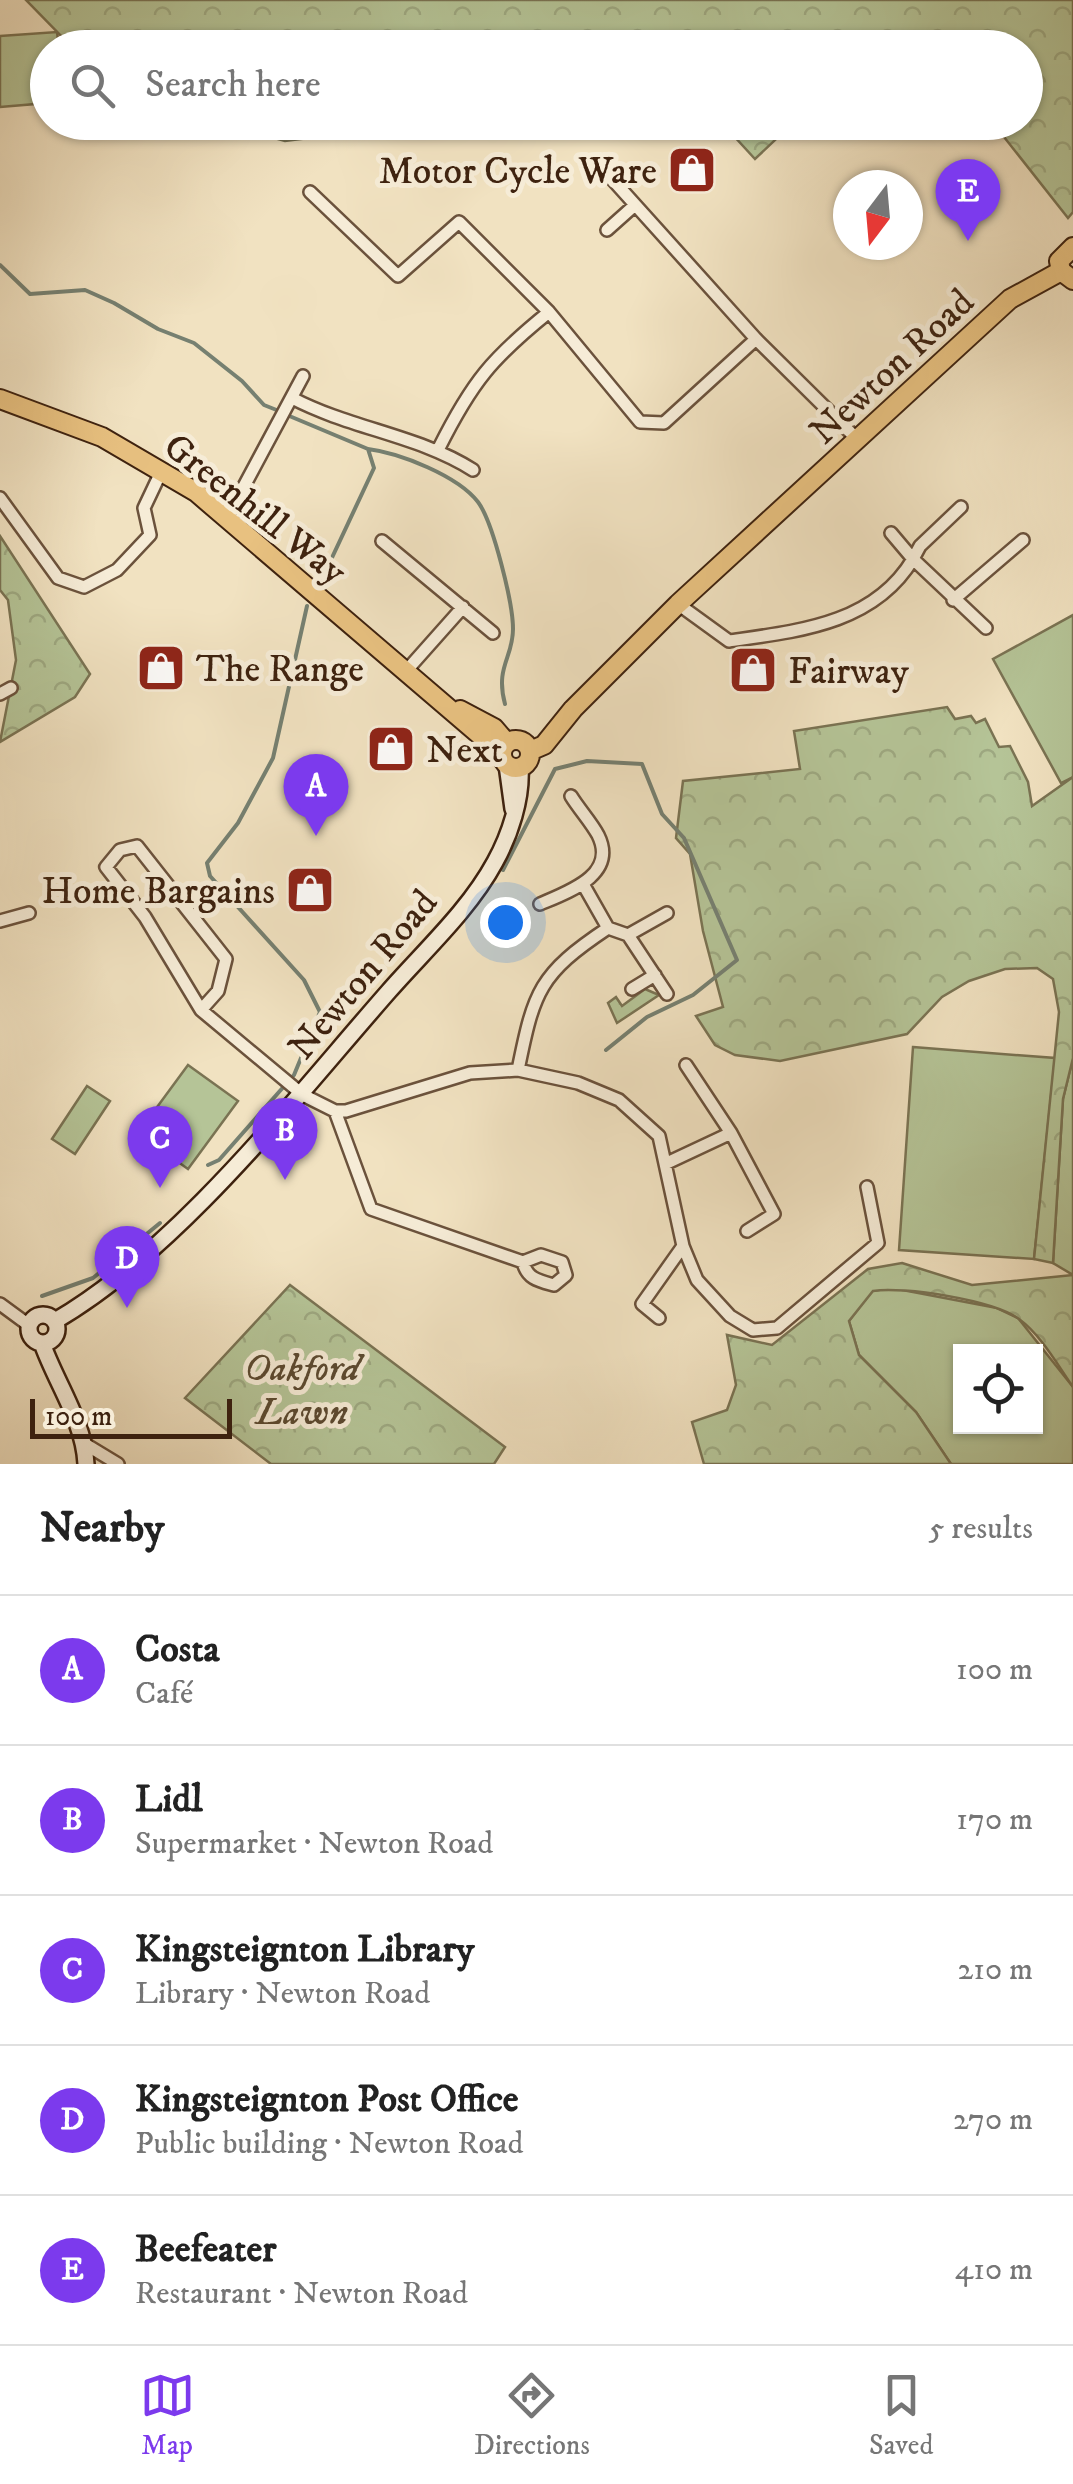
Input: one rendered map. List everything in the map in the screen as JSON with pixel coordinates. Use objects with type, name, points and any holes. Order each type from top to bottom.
[{"type":"main road","name":"Newton Road","points":[[54,1321],[118,1280],[298,1091],[485,878],[502,847],[521,789],[515,754],[537,729],[556,728],[678,604],[1010,299],[1067,276],[1061,256],[1073,247]]},
{"type":"main road","name":"Greenhill Way","points":[[0,399],[102,436],[162,470],[227,518],[450,706],[494,728],[515,754]]},
{"type":"main road","points":[[42,1343],[54,1338],[54,1321],[38,1316],[30,1326],[34,1339],[42,1343],[50,1372],[85,1444],[86,1464]]},
{"type":"street","points":[[612,179],[756,339],[859,441]]},
{"type":"street","points":[[310,192],[398,276],[459,222],[598,365],[630,410],[652,426],[664,423],[756,339]]},
{"type":"street","points":[[607,230],[635,205]]},
{"type":"street","points":[[438,448],[460,406],[494,357],[549,312]]},
{"type":"street","points":[[227,518],[281,424],[303,376]]},
{"type":"street","points":[[292,398],[338,420],[438,448],[473,470]]},
{"type":"street","points":[[0,498],[58,578],[84,587],[116,570],[150,534],[144,508],[162,470]]},
{"type":"street","points":[[678,604],[729,641],[812,626],[870,608],[920,546],[961,506]]},
{"type":"street","points":[[890,533],[953,600],[986,628]]},
{"type":"street","points":[[953,600],[1022,540]]},
{"type":"street","points":[[382,541],[493,632]]},
{"type":"street","points":[[407,670],[463,606]]},
{"type":"street","points":[[540,904],[583,884],[602,862],[604,850],[571,796]]},
{"type":"street","points":[[201,1010],[218,991],[226,959],[138,846],[120,850],[106,867],[145,916],[201,1010],[298,1091],[335,1111],[371,1209],[523,1262]]},
{"type":"street","points":[[583,884],[608,928],[628,935],[667,994]]},
{"type":"street","points":[[0,921],[29,913]]},
{"type":"street","points":[[628,935],[668,914]]},
{"type":"street","points":[[518,1070],[530,1010],[544,980],[572,952],[608,928]]},
{"type":"street","points":[[632,989],[654,975]]},
{"type":"street","points":[[686,1065],[774,1214],[748,1231]]},
{"type":"street","points":[[335,1111],[470,1073],[518,1070],[578,1083],[619,1100],[660,1136],[683,1246],[697,1280],[730,1316],[752,1330],[777,1328],[878,1244],[866,1187]]},
{"type":"street","points":[[667,1163],[730,1134]]},
{"type":"street","points":[[659,1318],[642,1304],[683,1246]]},
{"type":"street","points":[[0,1304],[30,1326]]},
{"type":"street","points":[[85,1444],[118,1464]]},
{"type":"green space","points":[[26,0],[1073,0],[1073,212],[1068,218],[1006,140],[1043,140],[1043,30],[55,30]]},
{"type":"green space","points":[[30,34],[30,104],[0,107],[0,36]]},
{"type":"green space","points":[[738,140],[775,140],[755,159]]},
{"type":"green space","points":[[0,536],[90,674],[75,697],[0,742],[16,660],[8,600],[0,590]]},
{"type":"green space","points":[[1073,615],[1073,777],[1061,783],[993,659]]},
{"type":"green space","points":[[947,707],[955,719],[971,716],[976,723],[985,719],[999,747],[1010,746],[1028,782],[1032,806],[1073,777],[1073,1058],[1063,1099],[1053,1263],[1034,1259],[1059,1012],[1053,979],[1037,968],[1005,969],[969,981],[942,997],[907,1034],[780,1061],[735,1055],[715,1045],[696,1016],[723,1007],[703,931],[690,854],[676,838],[683,781],[800,769],[794,731]]},
{"type":"green space","points":[[645,989],[659,995],[617,1023],[608,1003],[616,997],[622,1006]]},
{"type":"green space","points":[[913,1047],[1055,1058],[1034,1259],[899,1250]]},
{"type":"green space","points":[[1073,1058],[1073,1275],[1053,1263],[1063,1099]]},
{"type":"green space","points":[[188,1065],[238,1101],[188,1169],[138,1133]]},
{"type":"green space","points":[[87,1086],[110,1101],[75,1154],[52,1139]]},
{"type":"green space","points":[[902,1263],[972,1285],[1073,1275],[1073,1387],[1034,1333],[1006,1312],[947,1296],[873,1291],[849,1321],[859,1355],[916,1412],[951,1464],[704,1464],[692,1422],[727,1410],[736,1385],[727,1335],[772,1345],[868,1269]]},
{"type":"green space","name":"Oakford Lawn","points":[[290,1285],[505,1447],[494,1464],[271,1464],[185,1398]]},
{"type":"green space","points":[[892,1288],[997,1308],[1018,1318],[1039,1344],[953,1344],[953,1434],[1043,1434],[1043,1349],[1073,1387],[1073,1464],[951,1464],[916,1412],[859,1355],[849,1321],[872,1291]]},
{"type":"waterway","points":[[0,265],[30,294],[85,290],[158,329],[194,343],[242,381],[264,405],[279,411]]},
{"type":"waterway","points":[[287,415],[368,449],[374,468],[322,579]]},
{"type":"waterway","points":[[368,449],[396,455],[443,475],[469,492],[484,512],[501,563],[512,617],[512,639],[502,681],[505,704]]},
{"type":"waterway","points":[[208,1165],[219,1160],[294,1075],[320,1012],[304,980],[210,876],[207,863],[238,823],[273,758],[307,606]]},
{"type":"waterway","points":[[503,870],[555,769],[587,761],[642,764],[662,814],[684,838],[737,960],[693,995],[647,1017],[606,1050]]},
{"type":"waterway","points":[[42,1296],[93,1278],[160,1223]]},
{"type":"place","name":"Motor Cycle Ware","points":[[692,170]]},
{"type":"place","name":"Beefeater","points":[[968,241]]},
{"type":"place","name":"The Range","points":[[161,668]]},
{"type":"place","name":"Fairway","points":[[753,670]]},
{"type":"place","name":"Next","points":[[391,749]]},
{"type":"place","name":"Costa","points":[[316,836]]},
{"type":"place","name":"Home Bargains","points":[[310,890]]},
{"type":"place","name":"Lidl","points":[[285,1180]]},
{"type":"place","name":"Kingsteignton Library","points":[[160,1188]]},
{"type":"place","name":"Kingsteignton Post Office","points":[[127,1308]]}]
